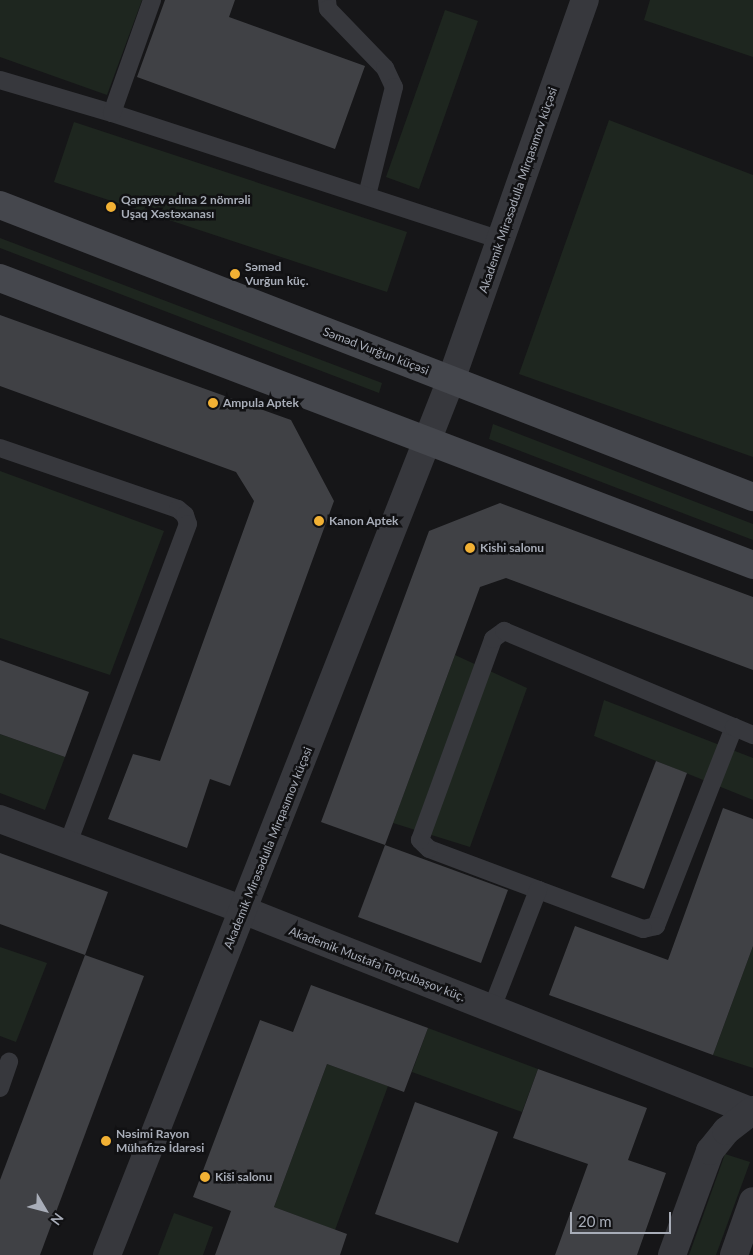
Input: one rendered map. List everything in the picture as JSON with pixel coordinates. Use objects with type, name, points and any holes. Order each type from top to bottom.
[{"type":"main road","name":"Səməd Vurğun küçəsi","points":[[0,205],[753,497]]},
{"type":"main road","points":[[0,278],[753,565]]},
{"type":"street","name":"Akademik Mirəsədulla Mirqasımov küçəsi","points":[[107,1255],[428,441],[585,0]]},
{"type":"street","name":"Akademik Mustafa Topçubaşov küç.","points":[[0,819],[243,910],[752,1111]]},
{"type":"street","points":[[672,1255],[710,1150],[726,1131],[752,1111]]},
{"type":"street","points":[[734,1255],[753,1201]]},
{"type":"lane","points":[[112,113],[152,0]]},
{"type":"lane","points":[[327,0],[328,10],[385,68],[394,87],[367,195]]},
{"type":"lane","points":[[0,80],[112,113],[501,240]]},
{"type":"lane","points":[[0,448],[178,509],[185,515],[188,524],[68,844]]},
{"type":"lane","points":[[734,727],[656,926],[643,929],[429,849],[420,840],[493,639],[504,631],[734,727],[753,735]]},
{"type":"lane","points":[[492,1008],[538,890]]},
{"type":"lane","points":[[0,1088],[9,1062]]},
{"type":"shaded area","points":[[0,0],[142,0],[107,95],[0,57]]},
{"type":"shaded area","points":[[650,0],[753,0],[753,57],[644,20]]},
{"type":"shaded area","points":[[445,10],[478,21],[419,189],[386,177]]},
{"type":"shaded area","points":[[609,120],[753,175],[753,457],[519,374]]},
{"type":"shaded area","points":[[74,122],[407,232],[387,292],[54,182]]},
{"type":"shaded area","points":[[0,238],[382,383],[379,393],[0,248]]},
{"type":"shaded area","points":[[493,424],[753,524],[753,540],[489,439]]},
{"type":"shaded area","points":[[0,471],[164,531],[110,675],[0,638]]},
{"type":"shaded area","points":[[455,655],[527,688],[470,847],[393,823]]},
{"type":"shaded area","points":[[604,700],[753,758],[753,800],[594,736]]},
{"type":"shaded area","points":[[0,734],[65,757],[45,810],[0,793]]},
{"type":"shaded area","points":[[753,946],[753,1068],[713,1055]]},
{"type":"shaded area","points":[[0,947],[47,963],[16,1042],[0,1036]]},
{"type":"shaded area","points":[[428,1028],[538,1069],[522,1112],[412,1072]]},
{"type":"shaded area","points":[[327,1064],[388,1086],[335,1230],[274,1207]]},
{"type":"shaded area","points":[[725,1154],[750,1162],[716,1255],[689,1255]]},
{"type":"shaded area","points":[[174,1213],[213,1227],[203,1255],[158,1255]]},
{"type":"building","points":[[165,0],[235,0],[229,17],[365,66],[335,149],[137,77]]},
{"type":"building","points":[[0,315],[291,420],[334,501],[230,786],[210,779],[187,848],[108,819],[133,754],[160,761],[254,501],[236,472],[0,386]]},
{"type":"building","points":[[500,503],[753,597],[753,670],[506,578],[480,587],[385,845],[321,822],[429,531]]},
{"type":"building","points":[[0,660],[89,692],[65,757],[0,734]]},
{"type":"building","points":[[656,761],[687,773],[644,889],[611,877]]},
{"type":"building","points":[[723,808],[753,819],[753,946],[713,1055],[549,995],[575,926],[668,960]]},
{"type":"building","points":[[385,845],[508,890],[481,963],[358,917]]},
{"type":"building","points":[[0,853],[108,892],[85,955],[0,924]]},
{"type":"building","points":[[85,955],[144,976],[40,1255],[0,1255],[0,1180]]},
{"type":"building","points":[[311,985],[428,1028],[404,1092],[327,1064],[274,1207],[347,1234],[340,1255],[215,1255],[231,1211],[193,1197],[260,1020],[293,1032]]},
{"type":"building","points":[[538,1069],[647,1108],[628,1160],[666,1173],[637,1255],[555,1255],[588,1164],[513,1138]]},
{"type":"building","points":[[415,1102],[498,1132],[458,1243],[375,1214]]},
{"type":"place","name":"Qarayev adına 2 nömrəli Uşaq Xəstəxanası","points":[[111,207]]},
{"type":"place","name":"Səməd Vurğun küç.","points":[[235,274]]},
{"type":"place","name":"Ampula Aptek","points":[[213,403]]},
{"type":"place","name":"Kanon Aptek","points":[[319,521]]},
{"type":"place","name":"Kishi salonu","points":[[470,548]]},
{"type":"place","name":"Nəsimi Rayon Mühafizə İdarəsi","points":[[106,1141]]},
{"type":"place","name":"Kiši salonu","points":[[205,1177]]}]
